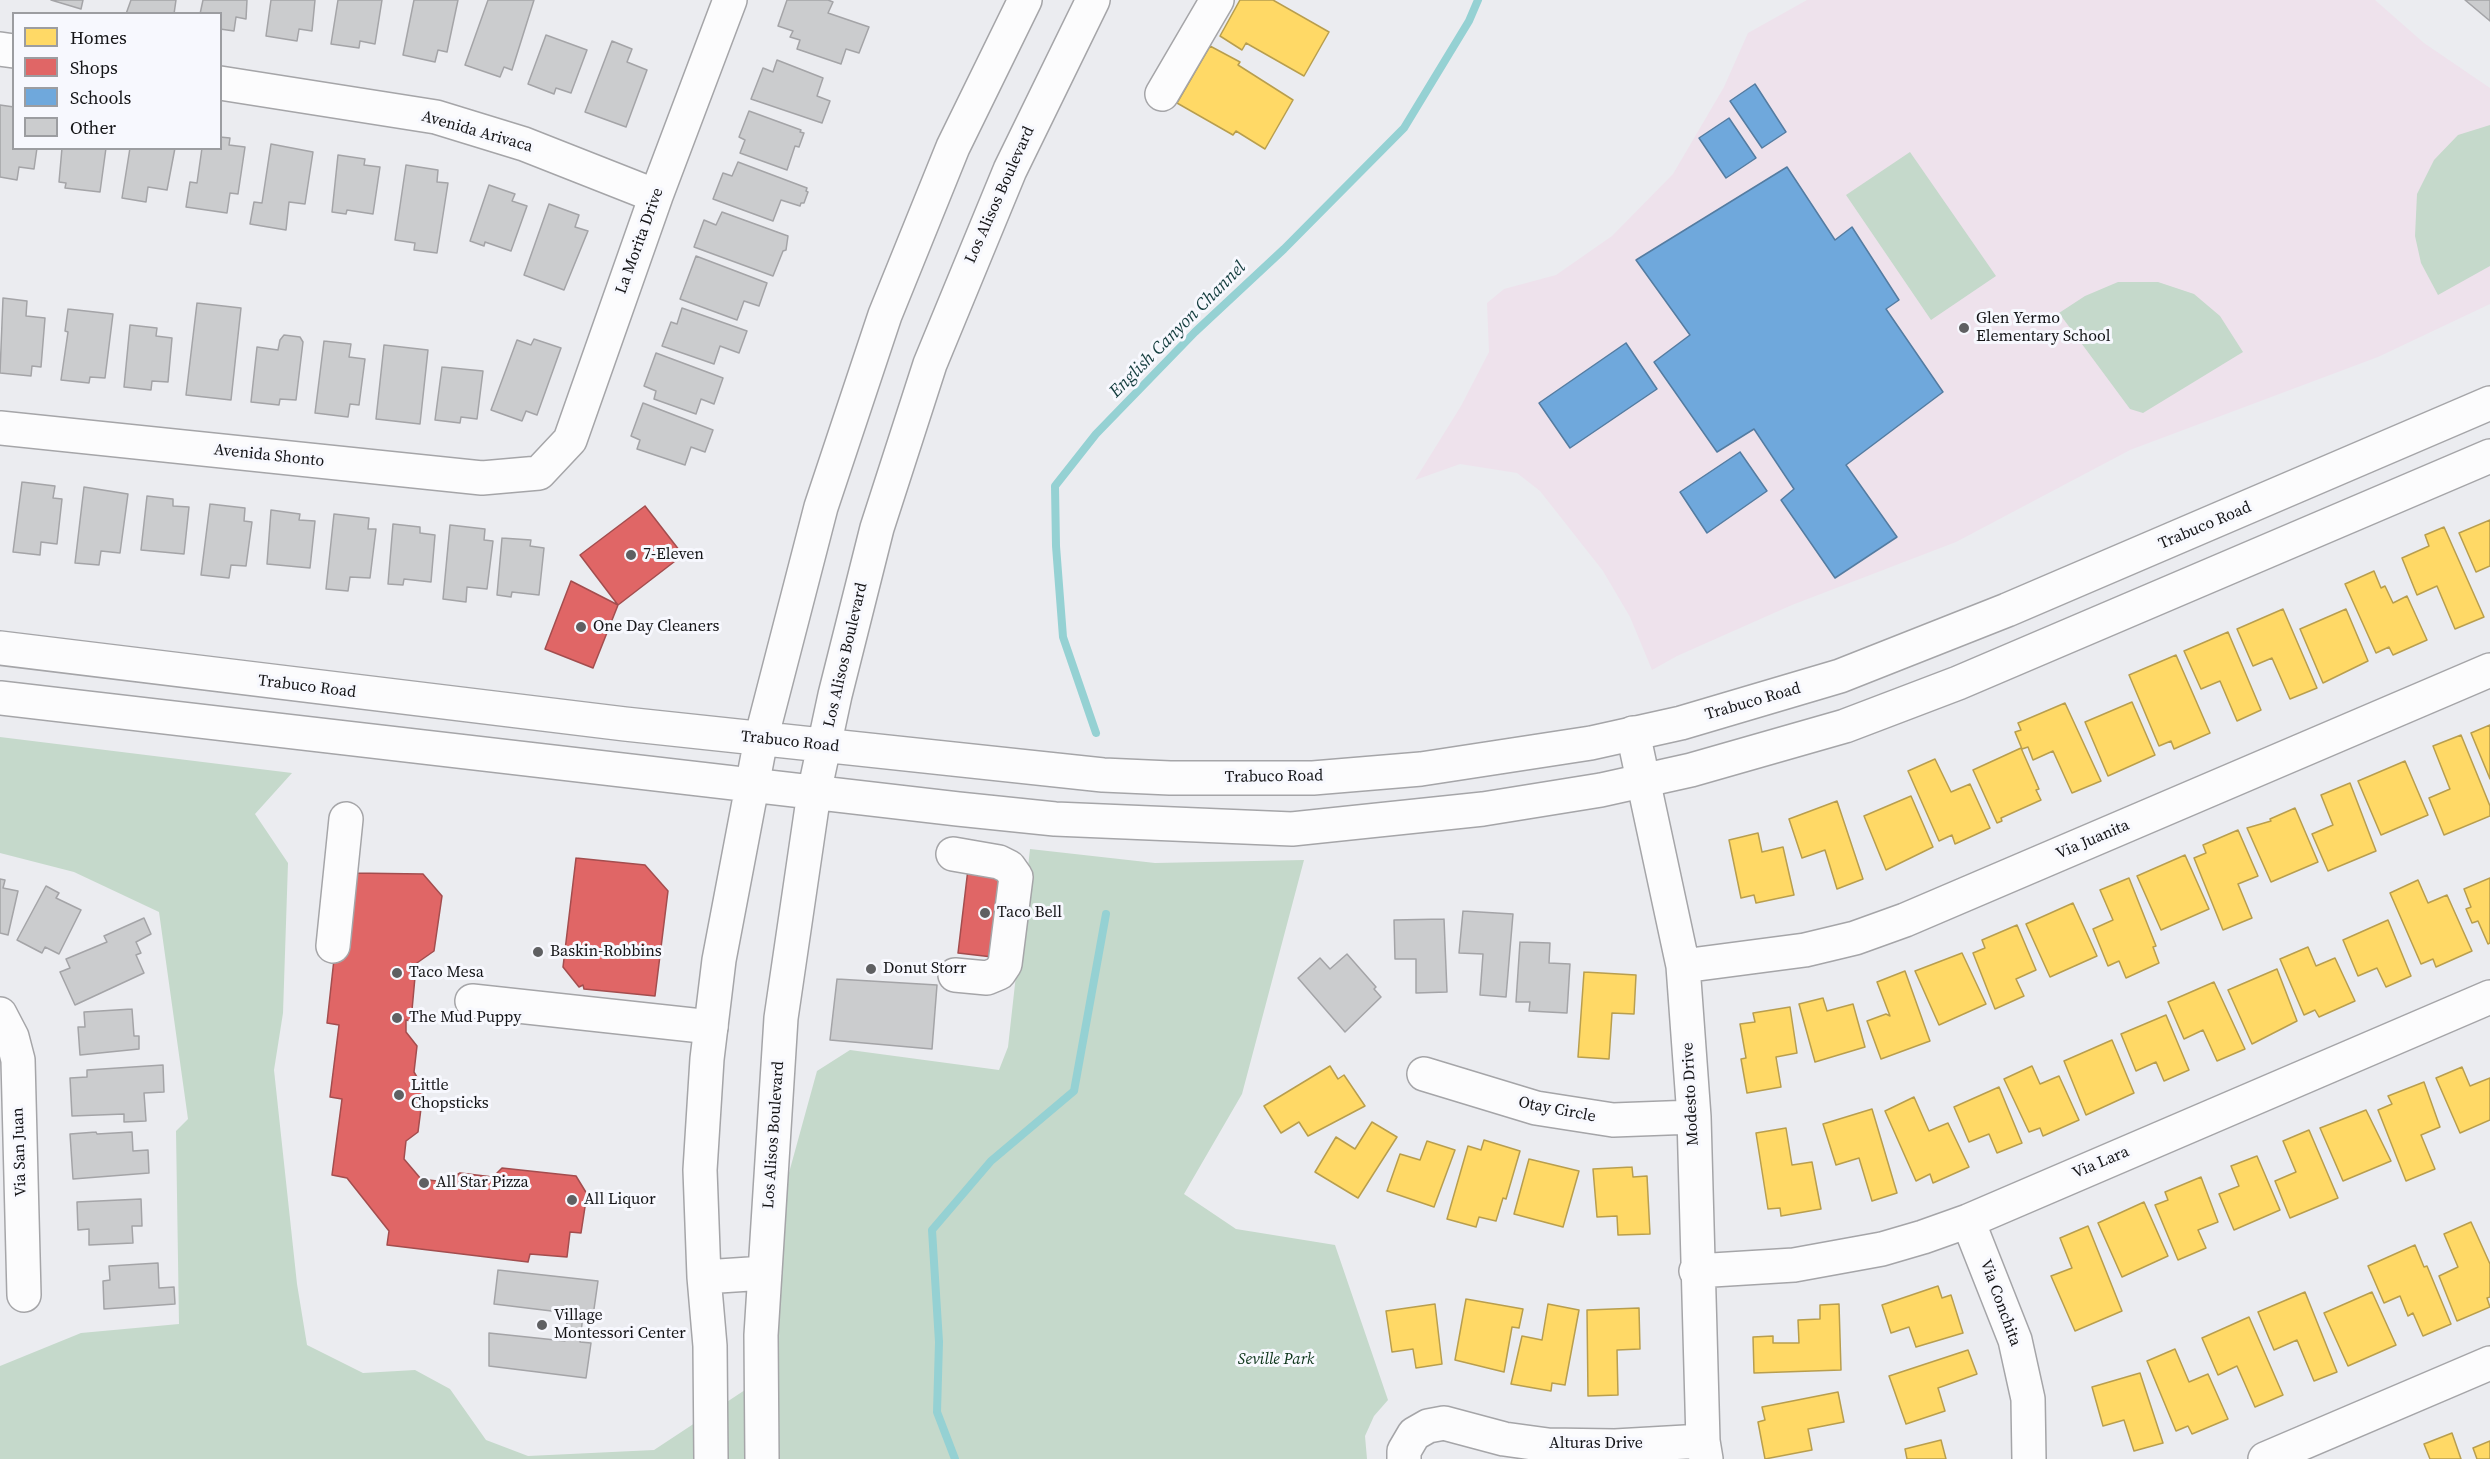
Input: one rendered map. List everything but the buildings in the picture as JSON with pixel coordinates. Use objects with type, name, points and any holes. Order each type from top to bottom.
[{"type":"main road","name":"La Morita Drive","points":[[539,473],[570,440],[656,196],[730,0]]},
{"type":"main road","points":[[711,1459],[710,1346],[704,1277],[700,1170],[711,1027],[719,960],[761,739],[821,507],[885,315],[953,147],[1025,0]]},
{"type":"main road","name":"Los Alisos Boulevard","points":[[762,1459],[761,1335],[781,1018],[814,793],[854,616],[877,528],[930,364],[1010,170],[1093,0]]},
{"type":"main road","points":[[1162,94],[1217,0]]},
{"type":"main road","name":"Avenida Arivaca","points":[[222,83],[436,117],[524,144],[656,196]]},
{"type":"main road","name":"Trabuco Road","points":[[0,648],[233,678],[761,739],[1103,775],[1182,778],[1313,778],[1442,766],[1633,733],[1758,702],[1924,645],[2490,403]]},
{"type":"main road","name":"Avenida Shonto","points":[[0,428],[482,478],[539,473]]},
{"type":"main road","points":[[0,698],[1055,819],[1292,829],[1483,809],[1644,782],[1770,749],[1905,704],[2490,456]]},
{"type":"main road","name":"Via Juanita","points":[[1683,966],[1805,950],[1855,938],[1905,920],[2490,670]]},
{"type":"main road","name":"Modesto Drive","points":[[1633,733],[1683,966],[1694,1117],[1696,1271],[1704,1450]]},
{"type":"main road","points":[[333,946],[346,819]]},
{"type":"main road","points":[[953,854],[999,862],[1009,867],[1017,877],[1005,963],[999,973],[987,978],[955,975]]},
{"type":"main road","name":"Via Lara","points":[[1696,1271],[1794,1265],[1882,1249],[1968,1221],[2490,997]]},
{"type":"main road","points":[[472,1001],[711,1027]]},
{"type":"main road","name":"Via San Juan","points":[[0,1014],[12,1036],[18,1060],[24,1295]]},
{"type":"main road","name":"Otay Circle","points":[[1424,1074],[1536,1108],[1613,1120],[1694,1117]]},
{"type":"main road","name":"Via Conchita","points":[[1968,1221],[2015,1340],[2028,1399],[2029,1459]]},
{"type":"main road","points":[[704,1277],[765,1273]]},
{"type":"main road","points":[[2265,1459],[2490,1363]]},
{"type":"main road","name":"Alturas Drive","points":[[1404,1459],[1404,1451],[1414,1434],[1428,1426],[1444,1423],[1504,1439],[1548,1445],[1704,1450]]},
{"type":"shaded area","name":"Glen Yermo Elementary School","points":[[1807,0],[2375,0],[2424,43],[2490,88],[2490,304],[2378,357],[2130,450],[1956,542],[1792,605],[1677,656],[1652,670],[1630,617],[1603,571],[1540,491],[1517,473],[1460,464],[1415,480],[1461,406],[1489,352],[1487,303],[1504,289],[1556,275],[1612,236],[1673,174],[1724,87],[1748,33]]},
{"type":"green space","points":[[2490,125],[2490,266],[2438,295],[2421,263],[2415,236],[2417,194],[2434,160],[2458,135]]},
{"type":"green space","points":[[1910,152],[1996,276],[1931,320],[1846,195]]},
{"type":"green space","points":[[2118,282],[2158,282],[2194,294],[2220,316],[2243,352],[2143,413],[2130,409],[2059,313],[2085,296]]},
{"type":"green space","name":"Seville Park","points":[[0,737],[292,773],[255,814],[288,863],[283,1013],[274,1070],[297,1284],[307,1345],[363,1373],[415,1370],[450,1389],[486,1440],[528,1456],[654,1450],[748,1388],[765,1260],[817,1071],[850,1050],[999,1070],[1008,1047],[1030,849],[1155,863],[1304,860],[1242,1094],[1184,1194],[1236,1229],[1335,1245],[1388,1400],[1374,1416],[1365,1436],[1367,1459],[0,1459],[0,1366],[81,1333],[179,1324],[176,1131],[188,1119],[159,912],[74,872],[0,853]]},
{"type":"waterway","name":"English Canyon Channel","points":[[1096,733],[1063,637],[1056,546],[1055,486],[1096,434],[1195,332],[1284,249],[1404,128],[1469,21],[1478,0]]},
{"type":"waterway","name":"English Canyon Channel","points":[[955,1459],[937,1412],[939,1342],[932,1230],[991,1161],[1074,1091],[1106,914]]},
{"type":"place","name":"Glen Yermo Elementary School","points":[[1964,328]]},
{"type":"place","name":"7-Eleven","points":[[631,555]]},
{"type":"place","name":"One Day Cleaners","points":[[581,627]]},
{"type":"place","name":"Taco Bell","points":[[985,913]]},
{"type":"place","name":"Baskin-Robbins","points":[[538,952]]},
{"type":"place","name":"Donut Storr","points":[[871,969]]},
{"type":"place","name":"Taco Mesa","points":[[397,973]]},
{"type":"place","name":"The Mud Puppy","points":[[397,1018]]},
{"type":"place","name":"Little Chopsticks","points":[[399,1095]]},
{"type":"place","name":"All Star Pizza","points":[[424,1183]]},
{"type":"place","name":"All Liquor","points":[[572,1200]]},
{"type":"place","name":"Village Montessori Center","points":[[542,1325]]}]
